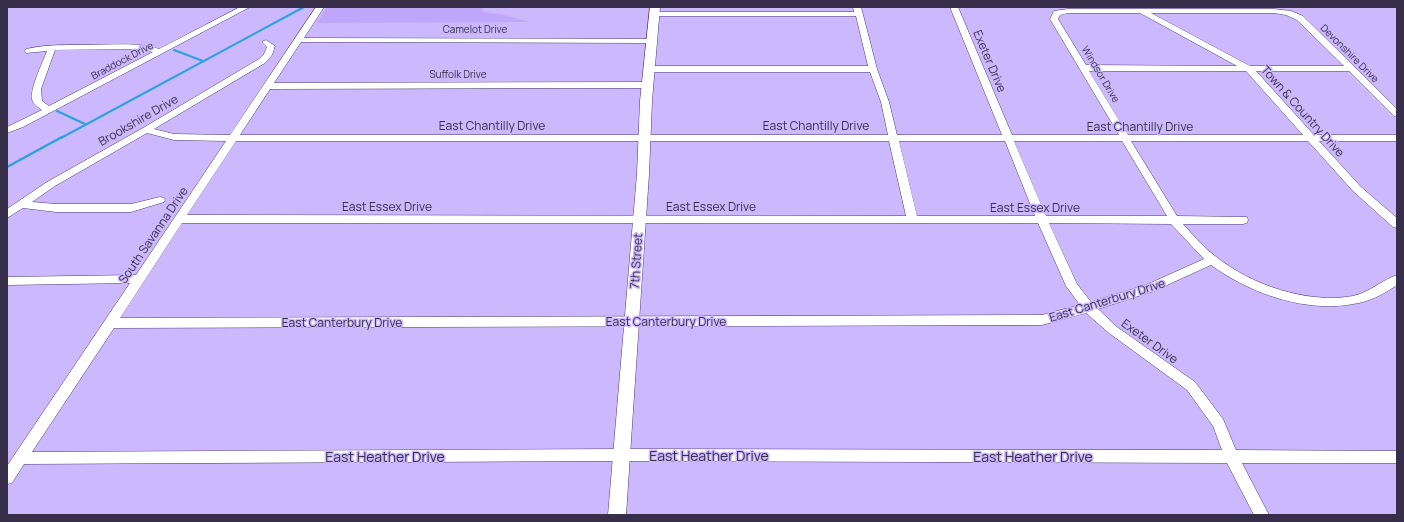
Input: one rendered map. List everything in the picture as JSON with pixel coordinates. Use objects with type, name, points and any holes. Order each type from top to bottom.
[{"type":"main road","name":"7th Street","points":[[617,515],[643,174],[643,137],[654,10]]},
{"type":"street","name":"Braddock Drive","points":[[7,130],[49,110],[246,7]]},
{"type":"street","name":"South Savanna Drive","points":[[7,478],[320,7]]},
{"type":"street","name":"Exeter Drive","points":[[954,7],[1042,220],[1072,286],[1089,308],[1113,330],[1191,386],[1218,423],[1230,456],[1262,515]]},
{"type":"street","name":"Windsor Drive","points":[[1139,9],[1057,13],[1054,19],[1085,68],[1174,220],[1191,241],[1212,260],[1239,278],[1300,299],[1352,300],[1376,293],[1397,279]]},
{"type":"street","name":"Devonshire Drive","points":[[1139,9],[1274,11],[1300,18],[1349,69],[1397,114]]},
{"type":"street","name":"Town & Country Drive","points":[[1139,9],[1249,69],[1357,190],[1397,224]]},
{"type":"street","points":[[654,10],[858,10],[873,69],[885,102],[912,219]]},
{"type":"street","name":"Camelot Drive","points":[[298,40],[651,41]]},
{"type":"street","name":"Brookshire Drive","points":[[7,214],[51,184],[262,61],[268,55],[271,46],[266,42]]},
{"type":"street","points":[[29,50],[52,48],[134,47],[148,48],[161,52]]},
{"type":"street","points":[[49,110],[38,103],[36,94],[52,48]]},
{"type":"street","points":[[1085,68],[1349,69]]},
{"type":"street","points":[[650,69],[873,69]]},
{"type":"street","name":"Suffolk Drive","points":[[268,86],[648,85]]},
{"type":"street","name":"East Chantilly Drive","points":[[146,130],[174,137],[1397,138]]},
{"type":"street","points":[[21,204],[56,208],[131,208],[160,200]]},
{"type":"street","name":"East Essex Drive","points":[[180,219],[1243,220]]},
{"type":"street","name":"East Canterbury Drive","points":[[109,323],[1042,320],[1089,308],[1184,275],[1212,260]]},
{"type":"street","points":[[7,281],[139,279]]},
{"type":"street","name":"East Heather Drive","points":[[21,458],[621,455],[1397,457]]},
{"type":"shaded area","points":[[327,7],[482,7],[484,12],[504,15],[530,22],[317,23]]},
{"type":"waterway","points":[[61,138],[304,7]]},
{"type":"waterway","points":[[174,50],[203,61]]},
{"type":"waterway","points":[[57,111],[85,124]]},
{"type":"waterway","points":[[7,167],[62,137]]}]
